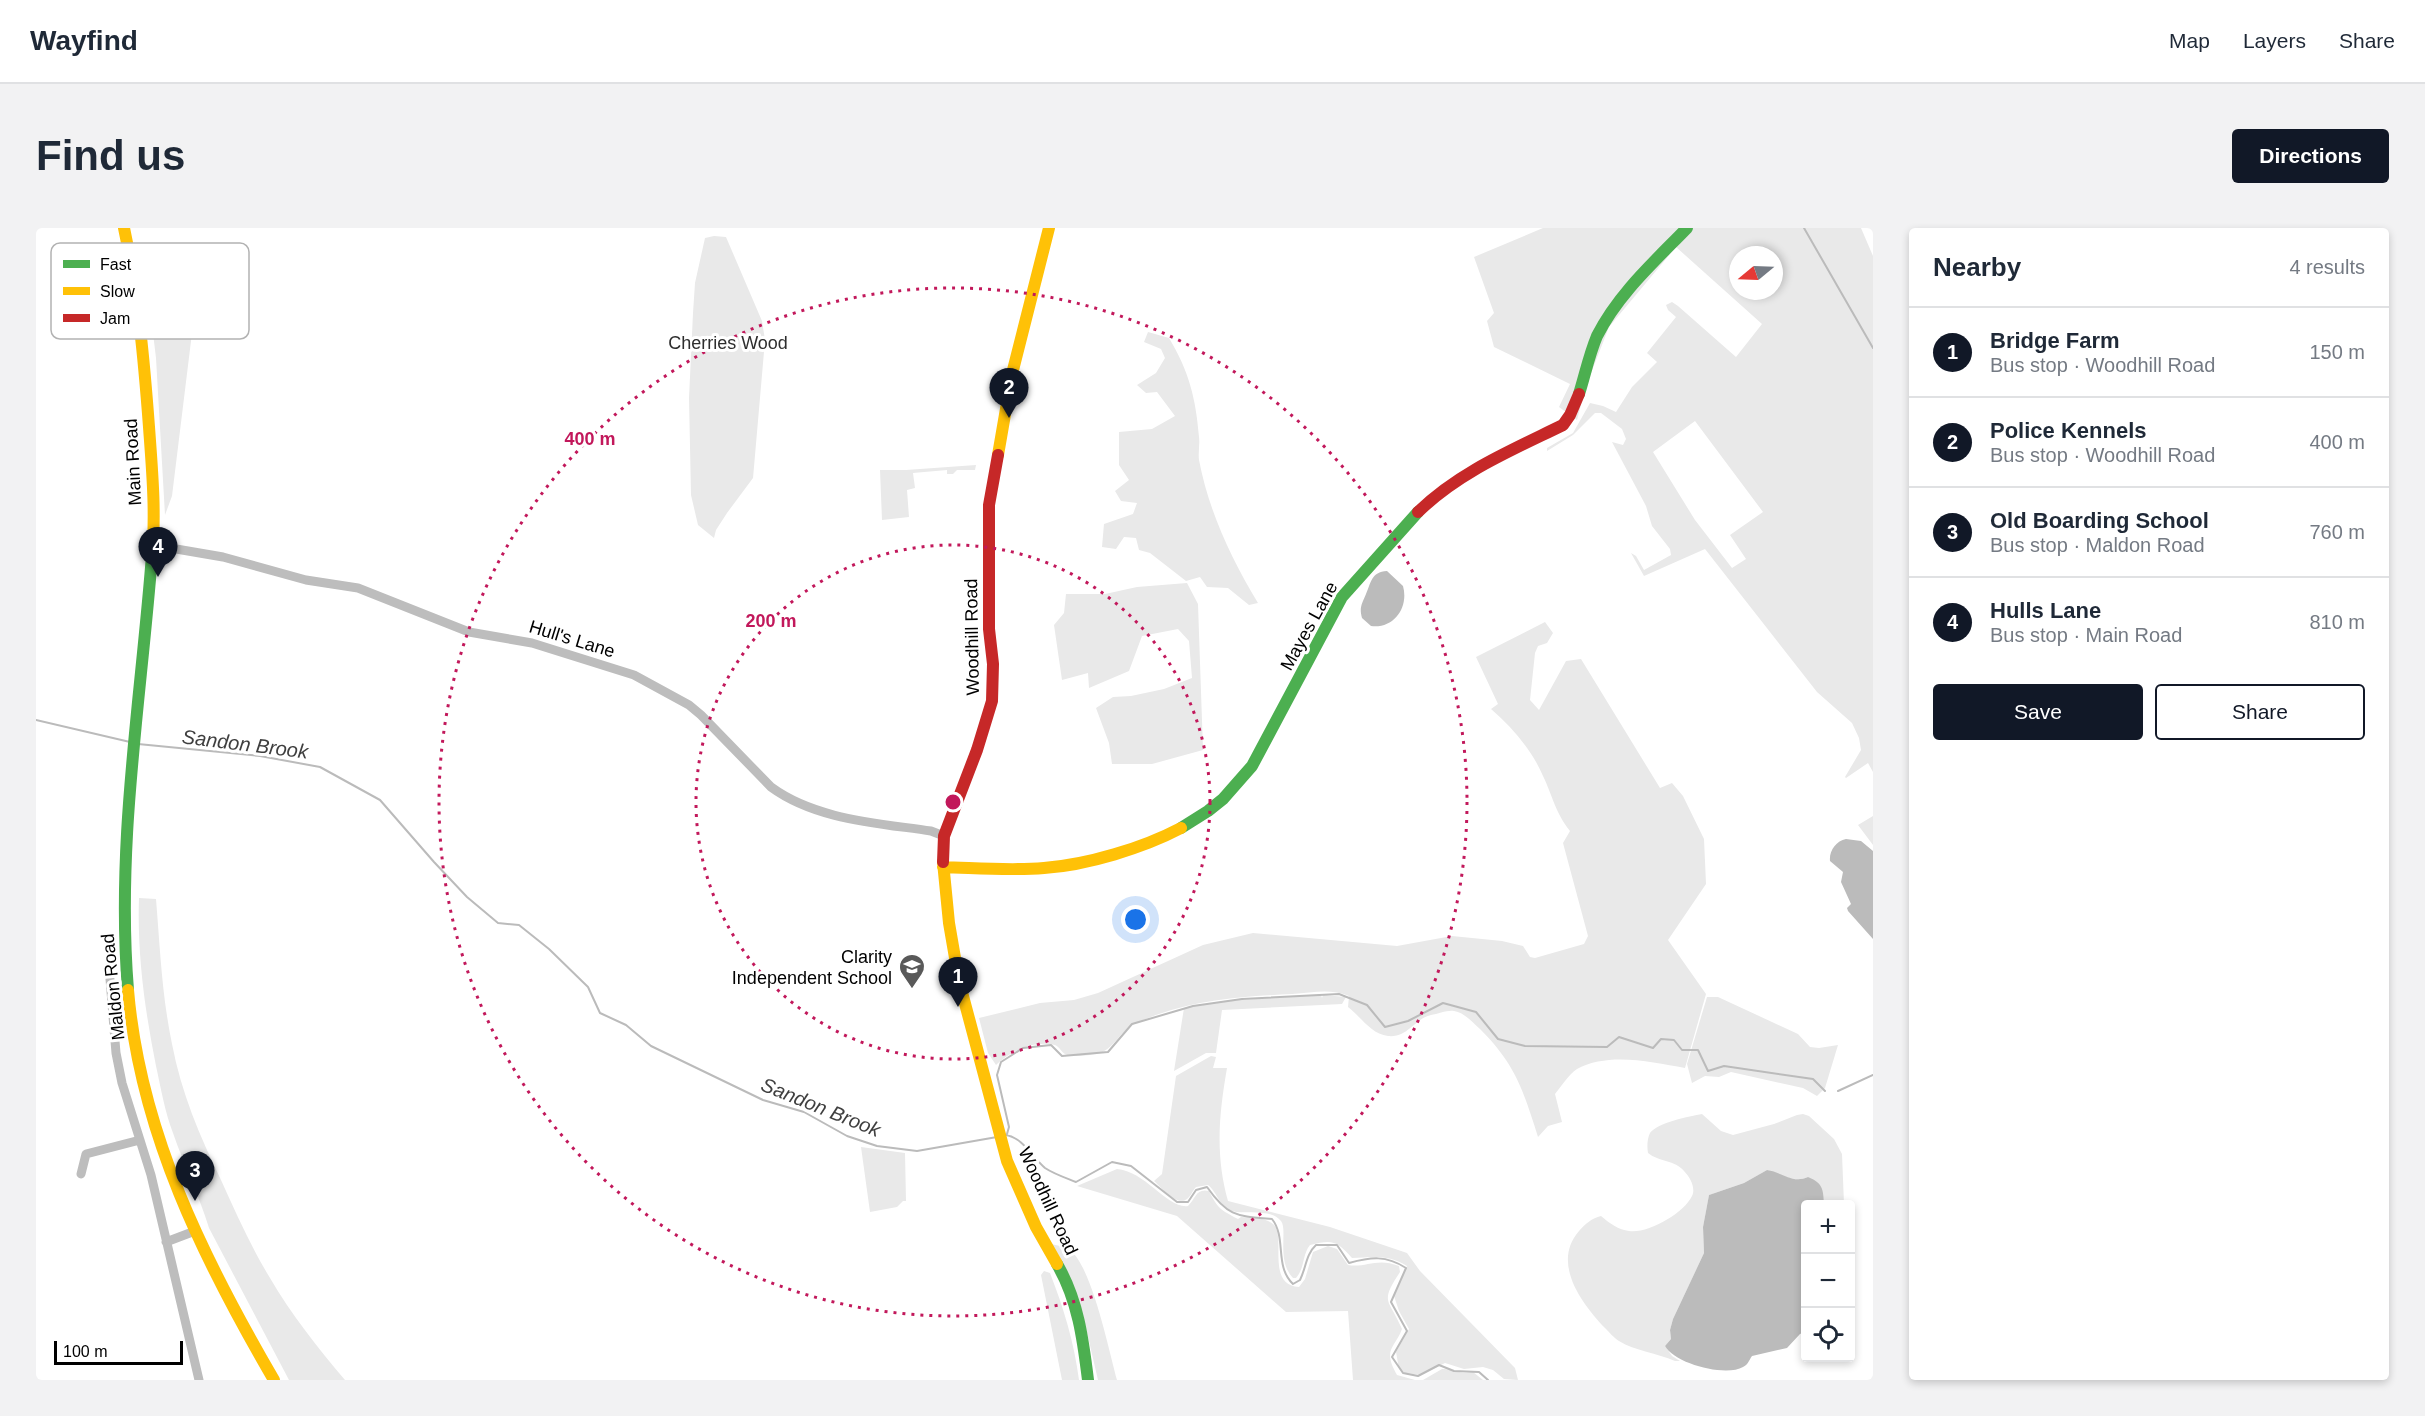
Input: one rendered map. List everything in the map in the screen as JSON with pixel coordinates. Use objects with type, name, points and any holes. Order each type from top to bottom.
[{"type":"street","name":"Main Road","points":[[124,228],[127,243]]},
{"type":"street","name":"Woodhill Road","points":[[1049,228],[1012,374],[989,505],[992,701],[977,750],[944,836],[943,867],[949,923],[959,981],[1006,1161],[1036,1227],[1066,1280],[1083,1341],[1088,1380]]},
{"type":"street","name":"Mayes Lane","points":[[943,867],[1028,869],[1063,866],[1144,844],[1196,821],[1218,805],[1235,789],[1252,766],[1342,597],[1403,526],[1438,492],[1488,461],[1563,425],[1572,415],[1580,398],[1589,356],[1605,321],[1622,297],[1687,228]]},
{"type":"street","name":"Main Road","points":[[135,731],[153,545],[154,483],[142,339]]},
{"type":"street","name":"Hull's Lane","points":[[153,545],[223,557],[306,580],[358,588],[469,632],[532,643],[634,675],[689,705],[771,787],[798,803],[848,818],[944,836]]},
{"type":"street","name":"Maldon Road","points":[[135,731],[126,817],[123,901],[129,998],[147,1100],[159,1138],[195,1231],[220,1287],[274,1380]]},
{"type":"street","name":"Maldon Road","points":[[110,979],[116,1053],[122,1083],[151,1175],[199,1380]]},
{"type":"street","points":[[81,1174],[86,1154],[140,1140]]},
{"type":"street","points":[[166,1242],[195,1231]]},
{"type":"green space","points":[[1543,228],[1861,228],[1873,256],[1873,772],[1868,763],[1845,777],[1861,750],[1859,738],[1852,723],[1817,692],[1705,549],[1644,576],[1631,553],[1636,556],[1644,570],[1671,555],[1670,549],[1652,526],[1646,506],[1612,442],[1623,445],[1626,439],[1622,429],[1601,413],[1595,413],[1573,435],[1547,451],[1547,448],[1573,433],[1590,403],[1616,412],[1632,387],[1657,362],[1647,353],[1676,317],[1666,305],[1672,302],[1736,357],[1762,324],[1735,300],[1783,300],[1783,246],[1729,246],[1729,294],[1676,247],[1609,327],[1586,386],[1577,420],[1559,407],[1570,384],[1494,347],[1487,321],[1494,313],[1474,257]],"holes":[[[1695,421],[1763,512],[1730,535],[1746,559],[1732,568],[1695,520],[1653,452]]]},
{"type":"green space","name":"Cherries Wood","points":[[726,237],[762,321],[765,340],[753,478],[727,513],[716,530],[714,538],[698,525],[691,495],[689,398],[695,283],[705,238]]},
{"type":"green space","points":[[1148,332],[1169,338],[1186,374],[1196,410],[1199,460],[1203,479],[1230,552],[1258,603],[1249,605],[1228,588],[1207,587],[1200,577],[1186,581],[1150,553],[1139,550],[1136,538],[1124,537],[1116,549],[1102,547],[1104,524],[1133,514],[1137,503],[1121,501],[1115,491],[1129,480],[1119,465],[1119,432],[1152,429],[1175,416],[1157,392],[1146,393],[1137,385],[1156,373],[1165,358],[1161,349],[1144,342]]},
{"type":"green space","points":[[154,339],[191,339],[172,496],[165,515]]},
{"type":"green space","points":[[976,465],[975,470],[957,470],[953,474],[947,474],[947,470],[913,473],[915,488],[907,490],[909,517],[882,520],[880,470]]},
{"type":"green space","points":[[1187,583],[1198,604],[1203,750],[1152,764],[1112,764],[1109,743],[1096,708],[1113,697],[1131,696],[1164,689],[1192,678],[1189,641],[1178,629],[1142,636],[1129,671],[1089,688],[1088,673],[1062,680],[1054,625],[1064,613],[1066,594],[1105,594],[1137,587]]},
{"type":"green space","points":[[1545,622],[1553,633],[1547,643],[1538,646],[1535,653],[1530,700],[1539,710],[1566,661],[1581,659],[1660,788],[1672,783],[1683,796],[1704,839],[1706,884],[1668,940],[1706,994],[1685,1068],[1644,1061],[1616,1060],[1589,1064],[1577,1069],[1555,1094],[1562,1122],[1548,1126],[1538,1137],[1523,1092],[1510,1067],[1492,1042],[1465,1016],[1451,1011],[1431,1015],[1401,1034],[1382,1035],[1371,1029],[1348,1007],[1349,996],[1328,992],[1232,998],[1175,1009],[1130,1026],[1108,1048],[1097,1054],[1068,1055],[1055,1045],[1039,1044],[1016,1051],[996,1065],[988,1053],[979,1018],[1040,1003],[1074,1000],[1098,993],[1203,945],[1253,933],[1397,946],[1452,936],[1502,941],[1523,946],[1530,957],[1535,958],[1584,944],[1588,936],[1563,843],[1570,831],[1533,757],[1514,731],[1491,709],[1498,704],[1476,657]]},
{"type":"green space","points":[[1873,816],[1873,845],[1858,825]]},
{"type":"green space","points":[[139,898],[156,899],[169,1026],[180,1079],[199,1131],[263,1266],[296,1318],[345,1380],[289,1380],[209,1228],[165,1109],[148,1024],[139,940]]},
{"type":"green space","points":[[1321,995],[1322,998],[1323,995],[1346,997],[1342,1004],[1222,1010],[1216,1053],[1206,1053],[1174,1071],[1184,1008],[1223,1001]]},
{"type":"green space","points":[[1707,997],[1718,997],[1798,1034],[1810,1047],[1838,1045],[1825,1088],[1817,1096],[1803,1088],[1731,1072],[1719,1077],[1705,1076],[1692,1083],[1687,1064]]},
{"type":"green space","points":[[1211,1056],[1216,1057],[1213,1068],[1227,1068],[1222,1102],[1220,1151],[1228,1201],[1330,1227],[1407,1253],[1420,1271],[1515,1368],[1518,1380],[1504,1379],[1493,1370],[1483,1367],[1464,1369],[1445,1363],[1421,1375],[1405,1373],[1399,1369],[1396,1352],[1409,1329],[1394,1296],[1407,1266],[1387,1258],[1352,1258],[1338,1245],[1324,1242],[1310,1245],[1299,1274],[1293,1278],[1285,1263],[1283,1225],[1277,1217],[1265,1213],[1232,1211],[1221,1203],[1208,1185],[1196,1187],[1183,1201],[1169,1195],[1154,1181],[1162,1174],[1176,1076]]},
{"type":"green space","points":[[1702,1114],[1721,1131],[1733,1135],[1797,1115],[1809,1116],[1834,1139],[1842,1154],[1844,1200],[1822,1200],[1808,1177],[1793,1179],[1767,1170],[1744,1183],[1709,1195],[1703,1227],[1704,1253],[1673,1319],[1670,1330],[1671,1339],[1665,1346],[1672,1356],[1680,1361],[1632,1347],[1612,1335],[1579,1295],[1569,1269],[1568,1256],[1571,1243],[1579,1231],[1595,1218],[1601,1216],[1622,1229],[1637,1231],[1665,1221],[1688,1203],[1693,1190],[1688,1176],[1680,1167],[1648,1153],[1650,1133],[1659,1126]]},
{"type":"green space","points":[[861,1147],[905,1153],[906,1201],[897,1207],[870,1212]]},
{"type":"green space","points":[[1117,1169],[1137,1176],[1172,1202],[1180,1205],[1188,1206],[1199,1192],[1205,1190],[1209,1191],[1220,1208],[1238,1219],[1241,1217],[1262,1219],[1273,1224],[1277,1230],[1280,1269],[1283,1278],[1289,1284],[1299,1287],[1305,1279],[1313,1252],[1328,1246],[1337,1249],[1348,1265],[1384,1262],[1399,1266],[1400,1272],[1390,1290],[1388,1301],[1402,1329],[1391,1349],[1390,1360],[1397,1375],[1415,1380],[1353,1380],[1348,1311],[1286,1312],[1177,1216],[1077,1186]]},
{"type":"green space","points":[[1052,1244],[1070,1250],[1086,1273],[1099,1310],[1117,1380],[1098,1380],[1085,1324]]},
{"type":"green space","points":[[1044,1271],[1050,1273],[1064,1313],[1079,1380],[1062,1380],[1041,1275]]},
{"type":"green space","points":[[1442,1369],[1464,1373],[1473,1372],[1483,1380],[1423,1380]]},
{"type":"shaded area","points":[[1387,571],[1403,586],[1402,609],[1387,624],[1371,626],[1362,618],[1361,606],[1372,579],[1378,573]]},
{"type":"shaded area","points":[[1846,839],[1861,841],[1873,851],[1873,939],[1848,911],[1847,908],[1851,904],[1841,882],[1843,872],[1830,861],[1834,847]]},
{"type":"shaded area","points":[[1767,1170],[1797,1179],[1808,1177],[1817,1182],[1822,1190],[1823,1200],[1801,1200],[1801,1334],[1787,1348],[1752,1356],[1746,1365],[1735,1370],[1701,1367],[1679,1358],[1665,1346],[1671,1339],[1670,1330],[1673,1319],[1704,1253],[1703,1227],[1709,1195],[1744,1183]]},
{"type":"waterway","points":[[1804,228],[1873,348]]},
{"type":"waterway","name":"Sandon Brook","points":[[36,720],[130,742]]},
{"type":"waterway","name":"Sandon Brook","points":[[138,744],[260,756],[320,767],[380,800],[467,897],[498,923],[519,925],[549,949],[588,987],[600,1013],[626,1025],[651,1046],[763,1100],[804,1112],[847,1136],[877,1146],[917,1151],[997,1137]]},
{"type":"waterway","points":[[1007,1134],[1009,1127],[997,1075],[1001,1062],[1023,1048],[1051,1045],[1062,1056],[1108,1052],[1132,1024],[1193,1006],[1242,999],[1339,994],[1367,1005],[1385,1027],[1408,1021],[1443,1003],[1476,1012],[1498,1039],[1525,1046],[1607,1047],[1619,1037],[1653,1048],[1661,1039],[1674,1040],[1682,1050],[1698,1050],[1708,1071],[1724,1066],[1813,1079],[1825,1091]]},
{"type":"waterway","points":[[1838,1091],[1873,1075]]},
{"type":"waterway","name":"Sandon Brook","points":[[1005,1135],[1022,1143],[1045,1168],[1076,1182],[1112,1162],[1131,1166],[1177,1202],[1188,1202],[1196,1190],[1207,1187],[1221,1204],[1234,1213],[1272,1219],[1279,1235],[1284,1269],[1293,1284],[1300,1280],[1308,1257],[1316,1245],[1337,1245],[1349,1263],[1378,1258],[1399,1264],[1406,1268],[1391,1302],[1407,1331],[1392,1357],[1403,1373],[1418,1376],[1439,1365],[1454,1371],[1479,1372],[1488,1380]]},
{"type":"traffic: fast","points":[[1579,394],[1594,343],[1615,306],[1687,228]]},
{"type":"traffic: fast","points":[[1181,828],[1223,799],[1252,766],[1342,597],[1418,512]]},
{"type":"traffic: fast","points":[[128,990],[125,935],[127,826],[152,555]]},
{"type":"traffic: fast","points":[[1057,1264],[1075,1306],[1082,1335],[1088,1380]]},
{"type":"traffic: slow","points":[[124,228],[127,243]]},
{"type":"traffic: slow","points":[[998,455],[1012,374],[1049,228]]},
{"type":"traffic: slow","points":[[141,339],[153,491],[152,555]]},
{"type":"traffic: slow","points":[[943,867],[1019,869],[1061,866],[1114,854],[1150,842],[1181,828]]},
{"type":"traffic: slow","points":[[943,862],[949,923],[959,981],[1007,1161],[1036,1227],[1057,1264]]},
{"type":"traffic: slow","points":[[128,990],[135,1043],[146,1094],[179,1193],[223,1288],[274,1380]]},
{"type":"traffic: jam","points":[[1418,512],[1468,473],[1563,425],[1579,394]]},
{"type":"traffic: jam","points":[[943,862],[944,836],[977,750],[992,701],[993,664],[989,629],[989,505],[998,455]]},
{"type":"place","name":"Police Kennels","points":[[1009,418]]},
{"type":"place","name":"Hulls Lane","points":[[158,577]]},
{"type":"place","name":"Clarity Independent School","points":[[912,990]]},
{"type":"place","name":"Bridge Farm","points":[[958,1007]]},
{"type":"place","name":"Old Boarding School","points":[[195,1201]]}]
